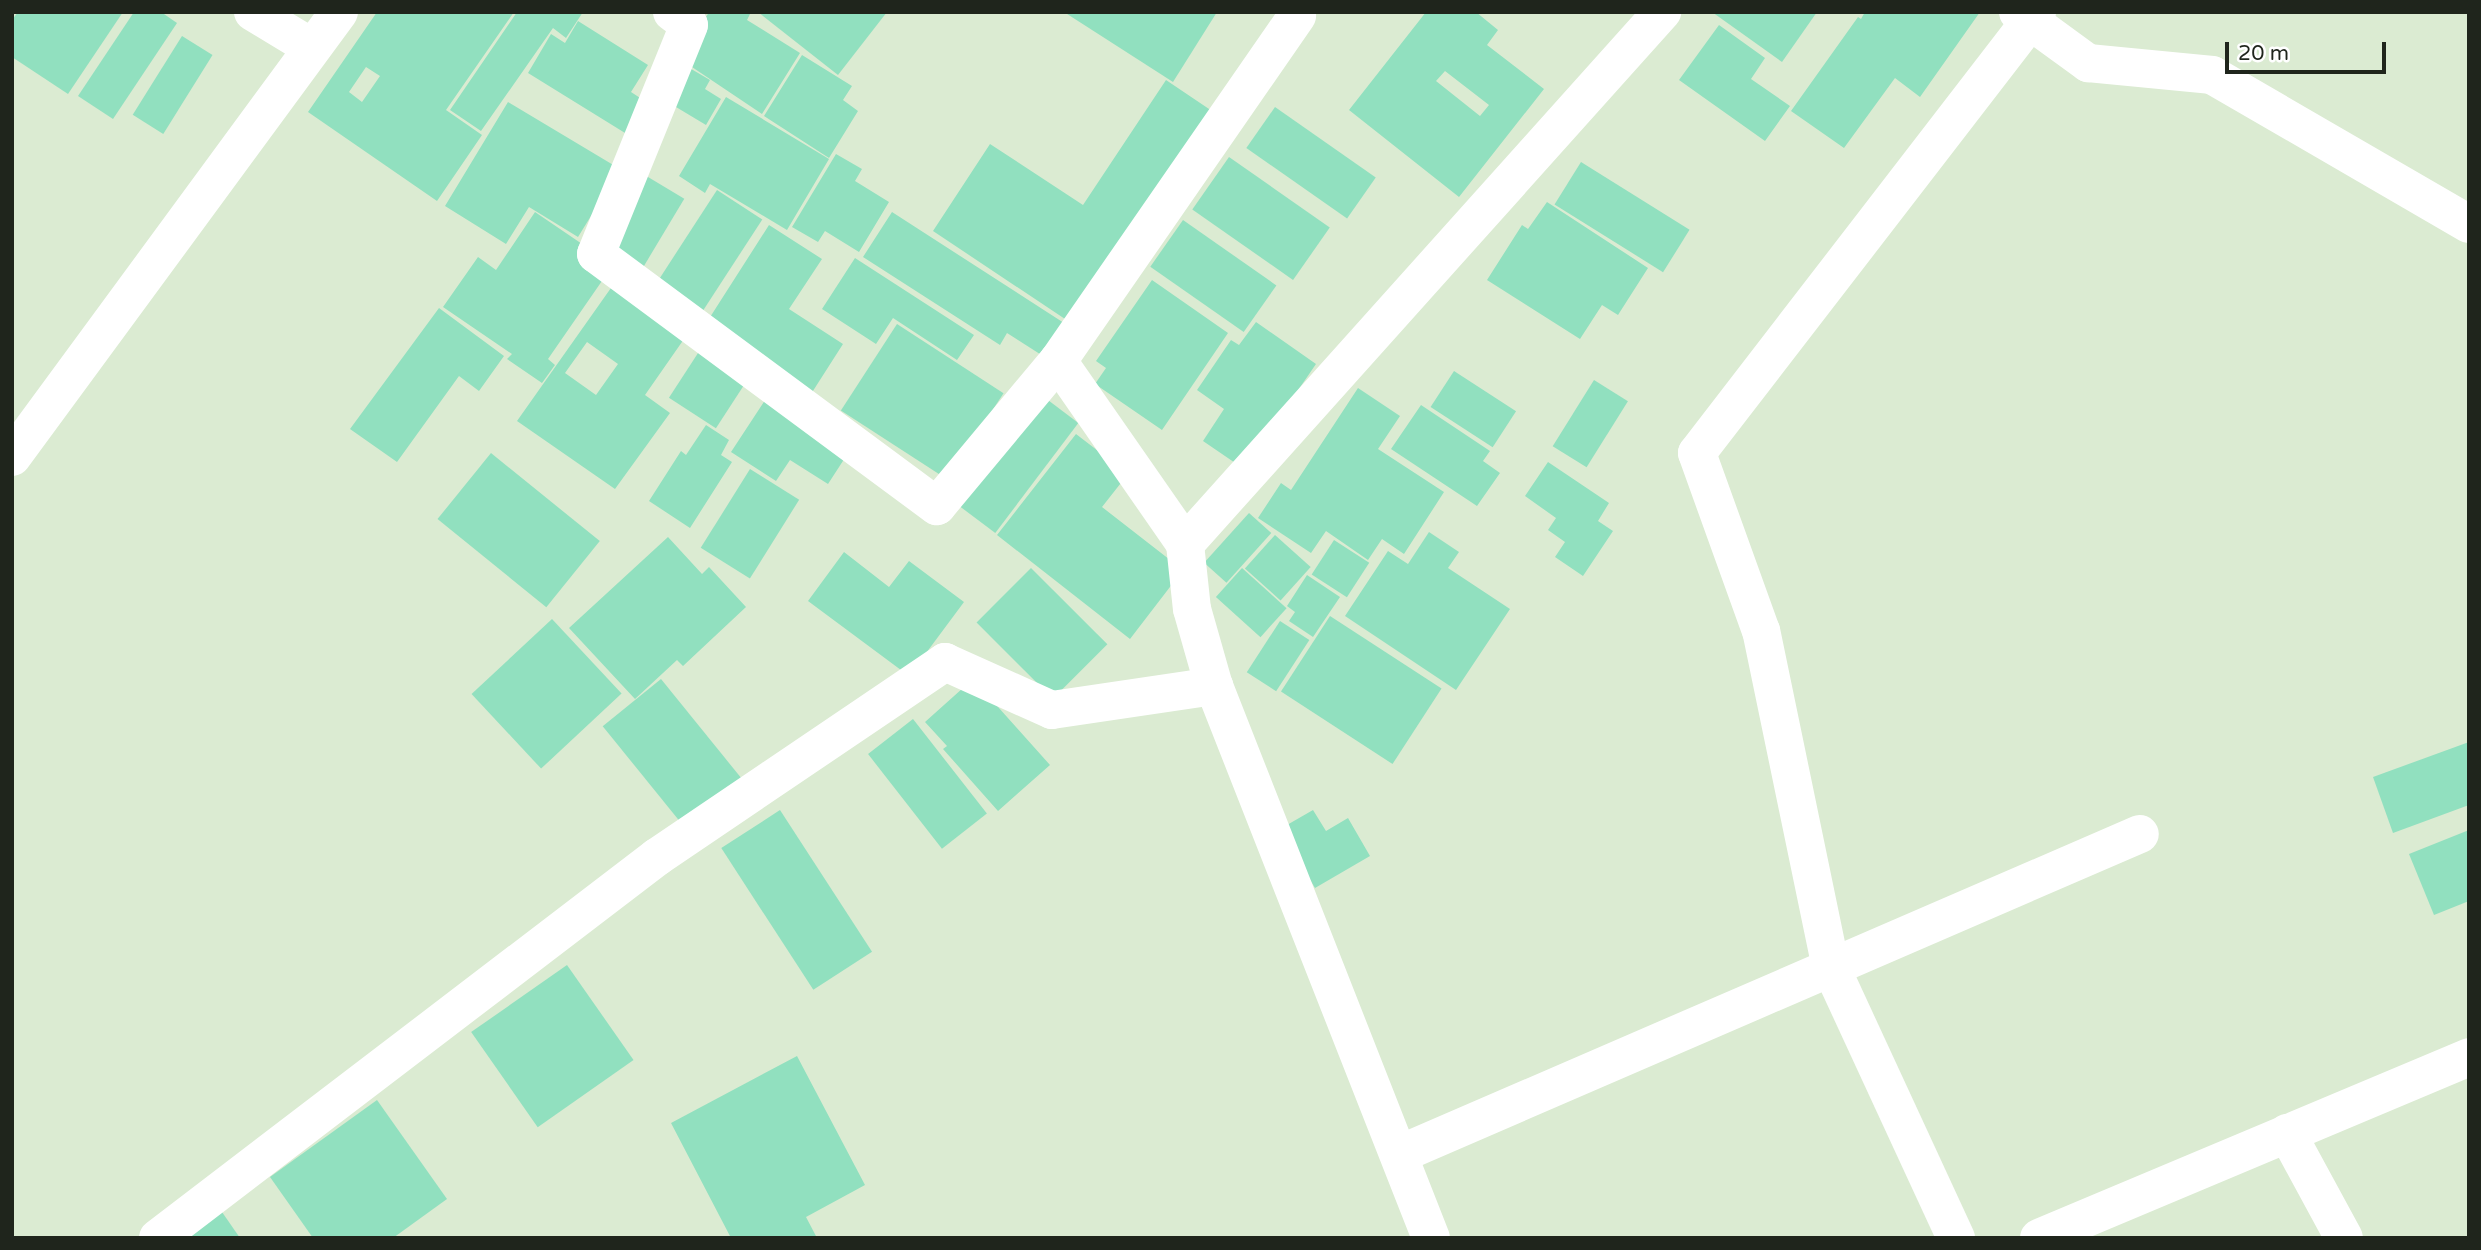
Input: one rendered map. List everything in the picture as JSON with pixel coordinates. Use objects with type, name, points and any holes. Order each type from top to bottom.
[{"type":"street","points":[[253,12],[311,47]]},
{"type":"street","points":[[12,457],[339,12]]},
{"type":"street","points":[[1185,544],[1662,12]]},
{"type":"street","points":[[1956,1238],[1831,968],[1761,631],[1697,453],[2028,15],[2088,62],[2211,75],[2469,224]]},
{"type":"street","points":[[687,16],[596,254],[937,506],[1058,361],[1297,16]]},
{"type":"street","points":[[1058,361],[1185,544],[1192,609],[1214,686],[1431,1238]]},
{"type":"street","points":[[158,1238],[657,857],[945,662],[1052,710],[1214,686]]},
{"type":"street","points":[[1400,1154],[2140,834]]},
{"type":"street","points":[[2039,1238],[2469,1057]]},
{"type":"street","points":[[2287,1133],[2344,1238]]},
{"type":"building","points":[[18,12],[123,12],[68,94],[12,57],[12,20]]},
{"type":"building","points":[[134,12],[161,12],[177,23],[113,119],[78,96]]},
{"type":"building","points":[[377,12],[514,12],[446,110],[482,135],[437,201],[308,112]],"holes":[[[366,67],[380,76],[362,102],[349,92]]]},
{"type":"building","points":[[517,12],[583,12],[566,38],[553,28],[481,131],[450,110]]},
{"type":"building","points":[[709,12],[746,12],[750,14],[747,20],[800,53],[762,114],[686,63],[692,41]]},
{"type":"building","points":[[758,12],[887,12],[838,75]]},
{"type":"building","points":[[1064,12],[1217,12],[1173,82]]},
{"type":"building","points":[[1426,12],[1476,12],[1498,30],[1487,45],[1544,89],[1459,197],[1349,110]],"holes":[[[1445,71],[1489,105],[1480,116],[1436,81]]]},
{"type":"building","points":[[1712,12],[1817,12],[1782,62]]},
{"type":"building","points":[[1865,12],[1980,12],[1920,97],[1895,78],[1844,148],[1791,111],[1858,17],[1861,19]]},
{"type":"building","points":[[578,21],[648,65],[631,92],[657,109],[638,141],[528,73],[551,34],[565,43]]},
{"type":"building","points":[[1719,25],[1765,58],[1751,79],[1790,106],[1765,141],[1679,80]]},
{"type":"building","points":[[182,36],[213,55],[163,134],[133,115]]},
{"type":"building","points":[[802,55],[852,86],[843,100],[858,111],[829,158],[764,116]]},
{"type":"building","points":[[681,63],[710,80],[705,89],[721,99],[706,125],[661,98]]},
{"type":"building","points":[[1166,80],[1212,111],[1071,323],[933,231],[990,144],[1083,205]]},
{"type":"building","points":[[726,97],[829,159],[787,230],[710,184],[705,193],[679,176]]},
{"type":"building","points":[[508,102],[620,169],[578,237],[529,207],[506,244],[445,206]]},
{"type":"building","points":[[1275,107],[1376,178],[1347,219],[1246,148]]},
{"type":"building","points":[[836,154],[862,169],[855,181],[889,202],[859,252],[825,231],[818,242],[792,227]]},
{"type":"building","points":[[1229,157],[1330,228],[1293,280],[1192,209]]},
{"type":"building","points":[[1581,162],[1690,230],[1663,272],[1555,204]]},
{"type":"building","points":[[638,171],[684,199],[641,272],[594,244]]},
{"type":"building","points":[[717,190],[762,219],[703,311],[658,281]]},
{"type":"building","points":[[1547,202],[1648,268],[1618,315],[1602,305],[1580,339],[1487,280],[1522,225],[1528,229]]},
{"type":"building","points":[[535,212],[613,265],[548,359],[555,365],[542,383],[507,359],[512,354],[443,307],[478,257],[496,270]]},
{"type":"building","points":[[892,212],[1064,323],[1043,356],[1007,333],[1000,345],[863,257]]},
{"type":"building","points":[[1183,220],[1276,285],[1244,332],[1150,267]]},
{"type":"building","points":[[769,225],[822,259],[789,309],[843,344],[811,394],[705,325]]},
{"type":"building","points":[[855,258],[974,335],[957,360],[893,318],[876,344],[822,309]]},
{"type":"building","points":[[618,278],[691,329],[645,395],[670,413],[615,489],[517,421]],"holes":[[[587,342],[618,364],[596,395],[565,373]]]},
{"type":"building","points":[[1152,280],[1228,333],[1162,430],[1095,384],[1106,368],[1096,361]]},
{"type":"building","points":[[439,308],[504,356],[479,391],[459,376],[397,462],[350,429]]},
{"type":"building","points":[[1256,322],[1316,364],[1244,469],[1203,441],[1224,409],[1197,390],[1231,340],[1239,345]]},
{"type":"building","points":[[897,324],[1004,393],[947,480],[841,410]]},
{"type":"building","points":[[700,350],[747,380],[716,428],[669,398]]},
{"type":"building","points":[[1454,371],[1516,411],[1493,447],[1431,407]]},
{"type":"building","points":[[1594,380],[1628,401],[1587,467],[1553,446]]},
{"type":"building","points":[[1358,388],[1400,416],[1378,449],[1444,492],[1404,554],[1382,539],[1368,560],[1326,531],[1311,553],[1258,518],[1281,483],[1291,490]]},
{"type":"building","points":[[769,394],[852,447],[828,484],[790,460],[776,481],[731,452]]},
{"type":"building","points":[[1040,394],[1078,423],[995,533],[957,504]]},
{"type":"building","points":[[1421,405],[1490,451],[1483,461],[1500,473],[1477,506],[1391,449]]},
{"type":"building","points":[[706,425],[729,440],[721,455],[732,462],[690,528],[649,501],[681,451],[686,455]]},
{"type":"building","points":[[1076,434],[1128,474],[1102,507],[1183,570],[1130,639],[997,535]]},
{"type":"building","points":[[491,453],[600,541],[546,607],[438,519]]},
{"type":"building","points":[[1548,462],[1609,503],[1598,521],[1613,531],[1583,576],[1555,557],[1565,542],[1548,530],[1556,518],[1525,496]]},
{"type":"building","points":[[750,469],[799,500],[750,579],[701,548]]},
{"type":"building","points":[[1249,513],[1271,533],[1226,583],[1204,563]]},
{"type":"building","points":[[1429,532],[1459,552],[1448,568],[1510,609],[1456,690],[1345,616],[1388,551],[1408,564]]},
{"type":"building","points":[[1275,535],[1311,567],[1281,601],[1245,568]]},
{"type":"building","points":[[668,537],[702,574],[709,567],[746,607],[683,666],[677,660],[635,699],[569,628]]},
{"type":"building","points":[[1334,540],[1369,563],[1347,597],[1312,574]]},
{"type":"building","points":[[844,552],[889,587],[909,561],[964,602],[909,676],[808,601]]},
{"type":"building","points":[[1031,568],[1107,644],[1053,699],[977,622]]},
{"type":"building","points":[[1242,568],[1287,608],[1260,637],[1216,597]]},
{"type":"building","points":[[1307,575],[1340,597],[1313,637],[1289,621],[1295,612],[1287,606]]},
{"type":"building","points":[[1330,616],[1442,688],[1393,764],[1281,691]]},
{"type":"building","points":[[552,619],[622,694],[541,769],[472,694]]},
{"type":"building","points":[[1280,621],[1309,640],[1276,691],[1247,672]]},
{"type":"building","points":[[661,679],[743,781],[685,828],[603,726]]},
{"type":"building","points":[[973,679],[1050,765],[998,811],[943,749],[947,746],[925,722]]},
{"type":"building","points":[[913,719],[987,814],[942,849],[868,754]]},
{"type":"building","points":[[2469,742],[2469,805],[2393,833],[2373,777]]},
{"type":"building","points":[[780,810],[872,952],[813,990],[721,848]]},
{"type":"building","points":[[1313,810],[1326,831],[1348,818],[1370,856],[1315,888],[1280,829]]},
{"type":"building","points":[[2469,830],[2469,901],[2434,915],[2409,854]]},
{"type":"building","points":[[567,965],[634,1060],[538,1127],[471,1032]]},
{"type":"building","points":[[797,1056],[865,1185],[806,1217],[817,1238],[731,1238],[671,1123]]},
{"type":"building","points":[[377,1100],[447,1199],[393,1238],[313,1238],[270,1177]]},
{"type":"building","points":[[222,1212],[240,1238],[186,1238]]}]
